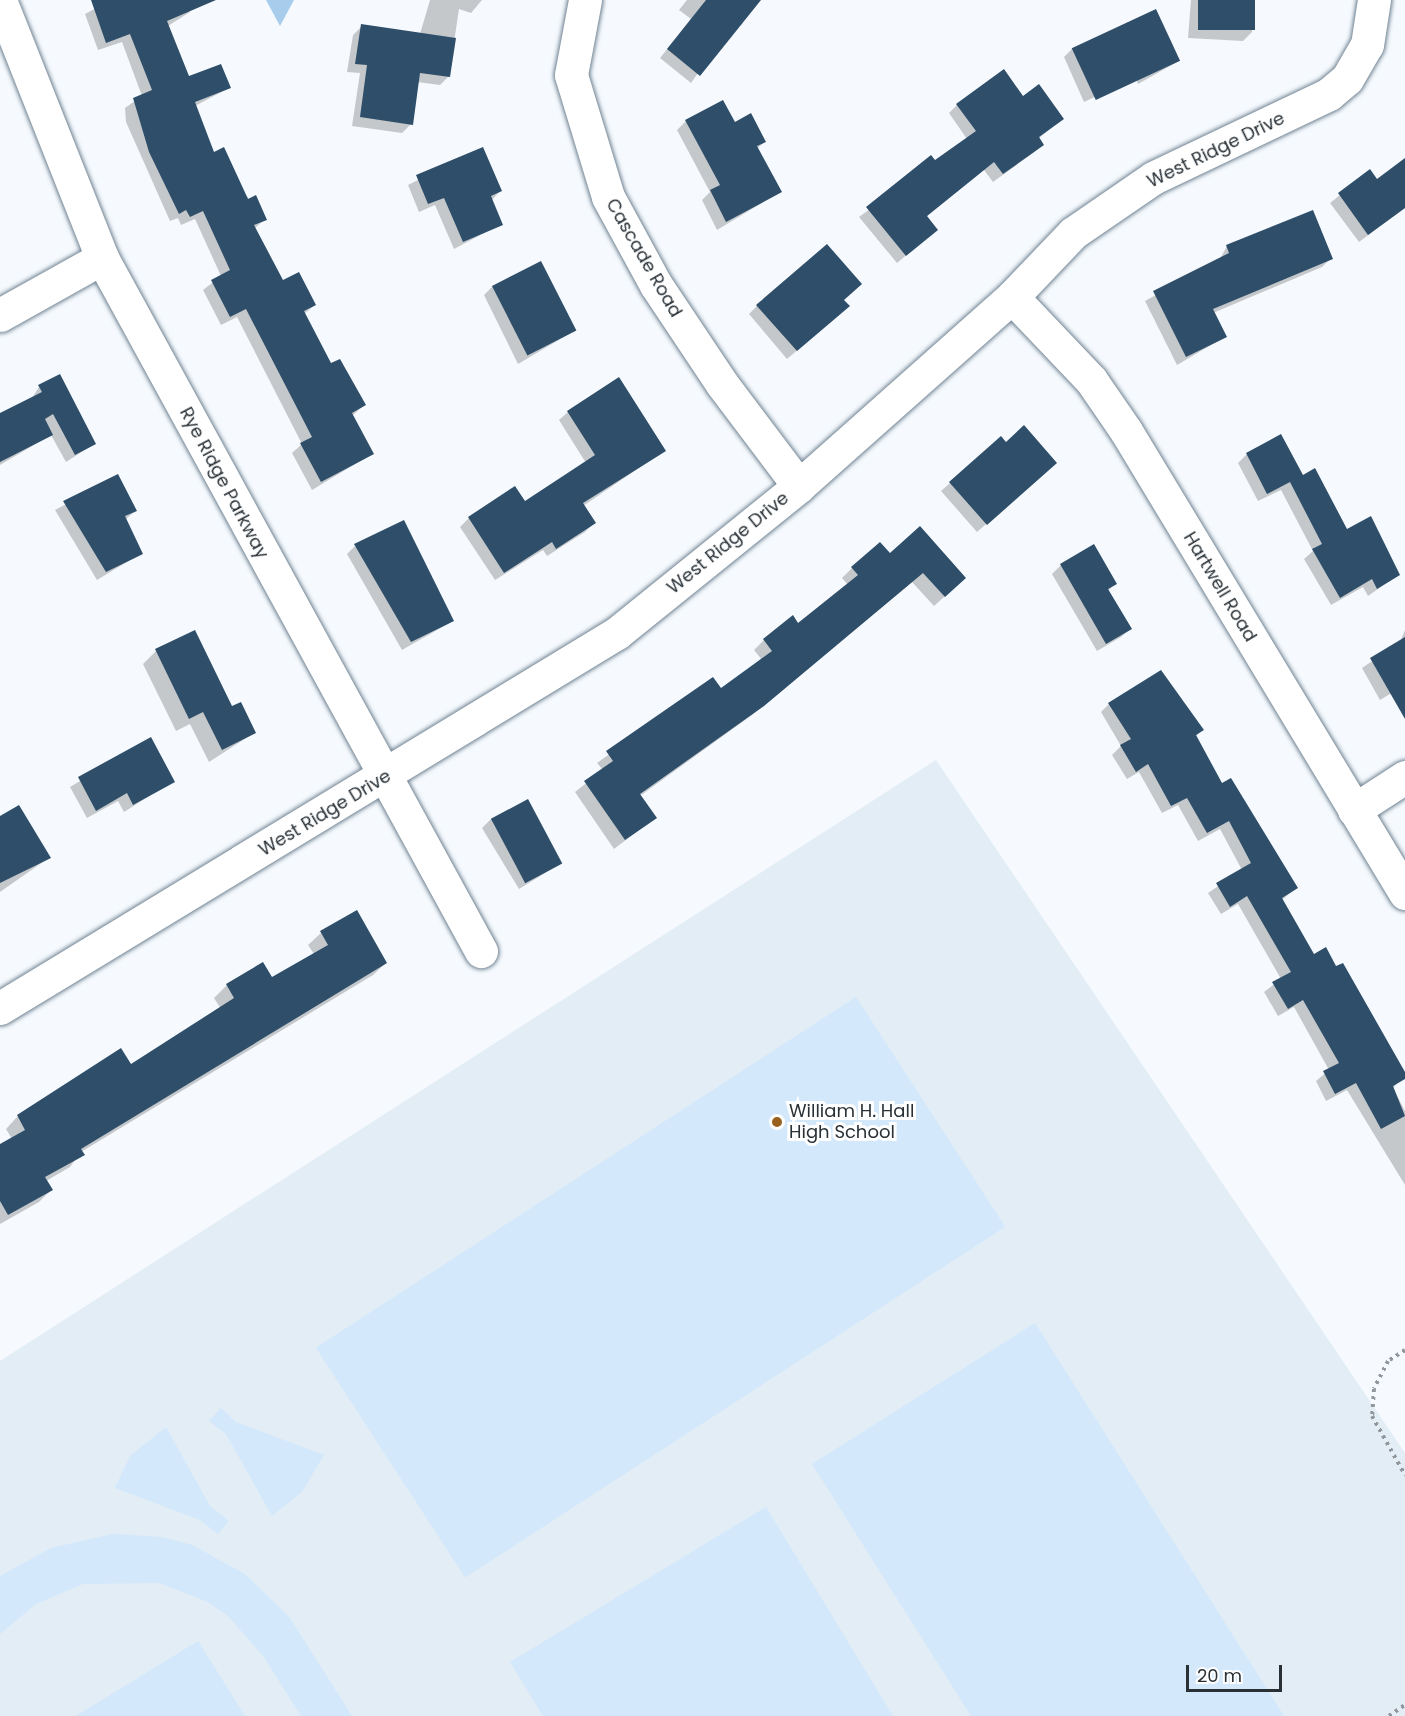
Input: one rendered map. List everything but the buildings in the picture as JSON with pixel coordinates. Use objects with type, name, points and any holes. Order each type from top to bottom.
[{"type":"street","name":"Rye Ridge Parkway","points":[[0,0],[102,258],[382,778],[481,951]]},
{"type":"street","name":"Cascade Road","points":[[585,0],[571,75],[608,197],[702,354],[800,486]]},
{"type":"street","name":"West Ridge Drive","points":[[0,1008],[382,778],[616,633],[800,486],[1012,297],[1073,233],[1153,178],[1329,94],[1347,79],[1367,45],[1374,0]]},
{"type":"street","points":[[0,315],[102,258]]},
{"type":"street","name":"Hartwell Road","points":[[1012,297],[1090,380],[1126,431],[1405,893]]},
{"type":"street","points":[[1354,810],[1405,777]]},
{"type":"path","points":[[1405,1350],[1388,1361],[1374,1389],[1372,1416],[1405,1475]]},
{"type":"path","points":[[1389,1716],[1405,1705]]},
{"type":"shaded area","points":[[266,0],[294,0],[280,26]]},
{"type":"shaded area","name":"William H. Hall High School","points":[[936,760],[1405,1453],[1405,1716],[0,1716],[0,1361]]},
{"type":"shaded area","points":[[856,997],[1005,1227],[465,1578],[316,1348]]},
{"type":"shaded area","points":[[1035,1323],[1284,1716],[971,1716],[812,1464]]},
{"type":"shaded area","points":[[221,1408],[236,1422],[324,1455],[302,1492],[272,1516],[226,1434],[209,1421]]},
{"type":"shaded area","points":[[166,1427],[210,1506],[229,1521],[218,1534],[200,1520],[115,1488],[130,1456]]},
{"type":"shaded area","points":[[766,1507],[893,1716],[543,1716],[510,1662]]},
{"type":"shaded area","points":[[113,1534],[162,1537],[192,1545],[245,1574],[290,1618],[352,1716],[301,1716],[263,1656],[229,1617],[208,1602],[160,1583],[83,1584],[36,1604],[0,1634],[0,1576],[51,1548]]},
{"type":"shaded area","points":[[198,1641],[245,1716],[76,1716]]},
{"type":"place","name":"William H. Hall High School","points":[[777,1122]]}]
